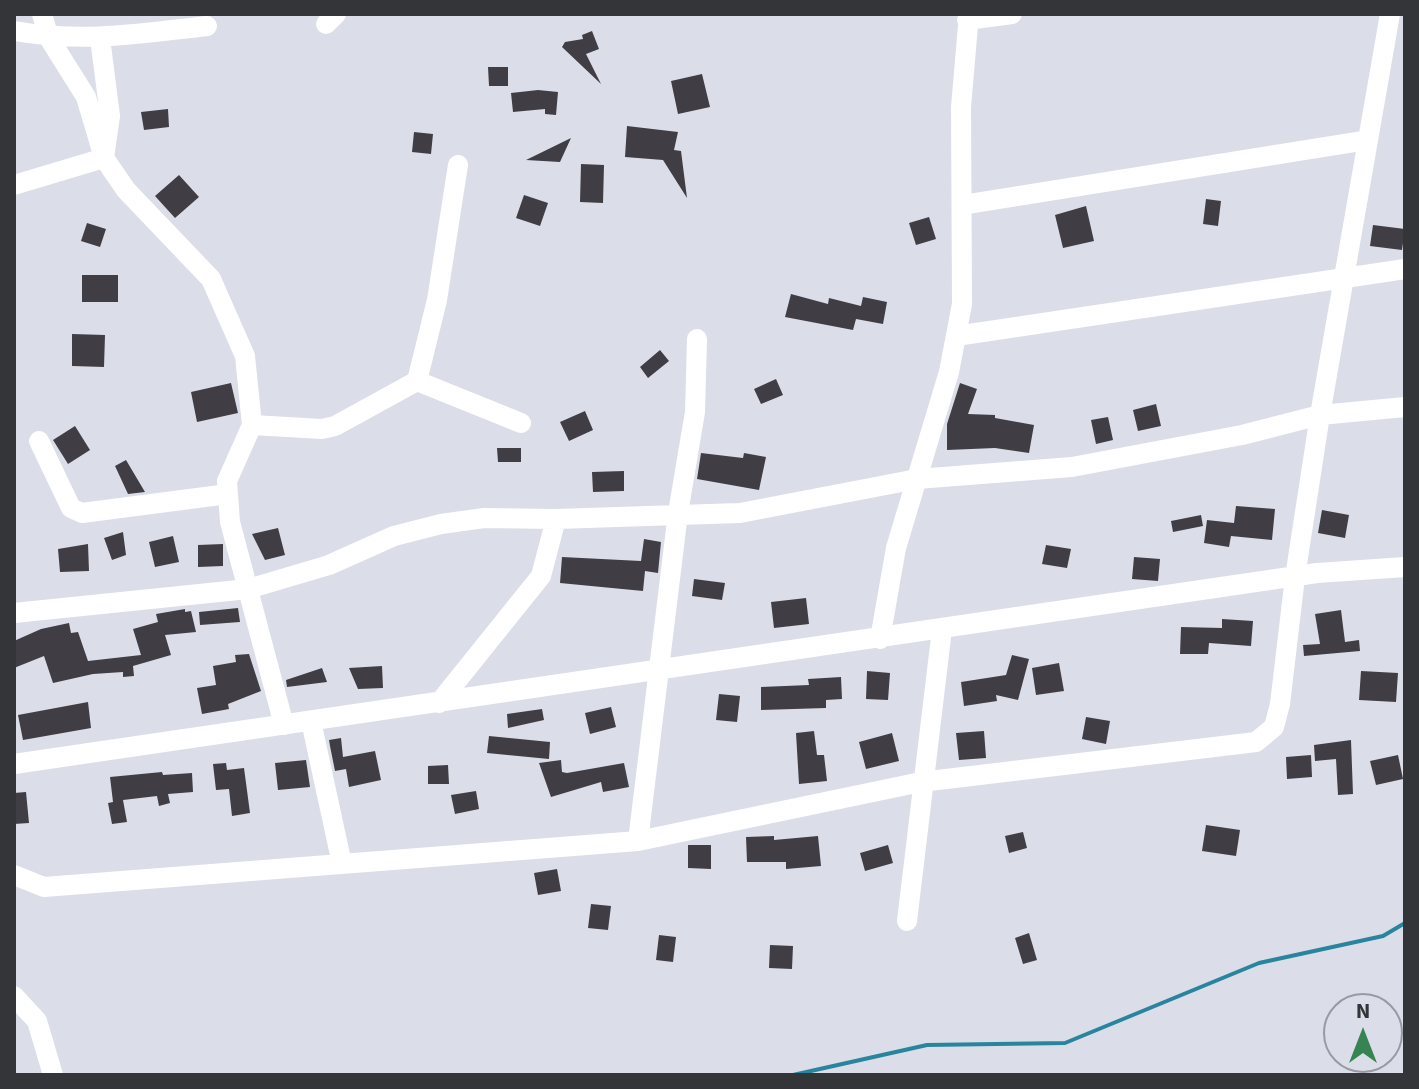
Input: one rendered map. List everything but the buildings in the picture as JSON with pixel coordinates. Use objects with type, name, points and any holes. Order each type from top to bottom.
[{"type":"street","points":[[42,14],[49,38],[86,97],[104,158],[126,190],[211,279],[245,356],[252,425],[227,481],[230,522],[284,725]]},
{"type":"street","points":[[880,639],[896,548],[949,372],[962,304],[961,107],[966,16],[1012,14]]},
{"type":"street","points":[[14,875],[44,887],[638,841],[921,782],[1256,742],[1274,727],[1280,704],[1295,577],[1320,415],[1390,14]]},
{"type":"street","points":[[14,31],[49,38],[100,38],[207,26]]},
{"type":"street","points":[[100,38],[110,116],[104,158]]},
{"type":"street","points":[[962,205],[1368,140]]},
{"type":"street","points":[[14,185],[104,158]]},
{"type":"street","points":[[252,425],[322,429],[335,426],[417,381],[437,300],[458,165]]},
{"type":"street","points":[[956,336],[1405,269]]},
{"type":"street","points":[[638,841],[678,513],[695,412],[697,339]]},
{"type":"street","points":[[417,381],[521,423]]},
{"type":"street","points":[[14,613],[248,589],[329,565],[394,536],[441,524],[484,518],[556,519],[740,513],[917,479],[1072,467],[1242,435],[1320,415],[1405,407]]},
{"type":"street","points":[[39,441],[71,508],[82,513],[228,494]]},
{"type":"street","points":[[439,703],[541,576],[556,519]]},
{"type":"street","points":[[14,764],[1295,577],[1405,567]]},
{"type":"street","points":[[907,921],[921,782],[942,629]]},
{"type":"street","points":[[311,721],[342,864]]},
{"type":"street","points":[[14,996],[37,1021],[53,1075]]},
{"type":"waterway","points":[[793,1075],[927,1045],[1065,1043],[1259,963],[1383,936],[1405,923]]}]
